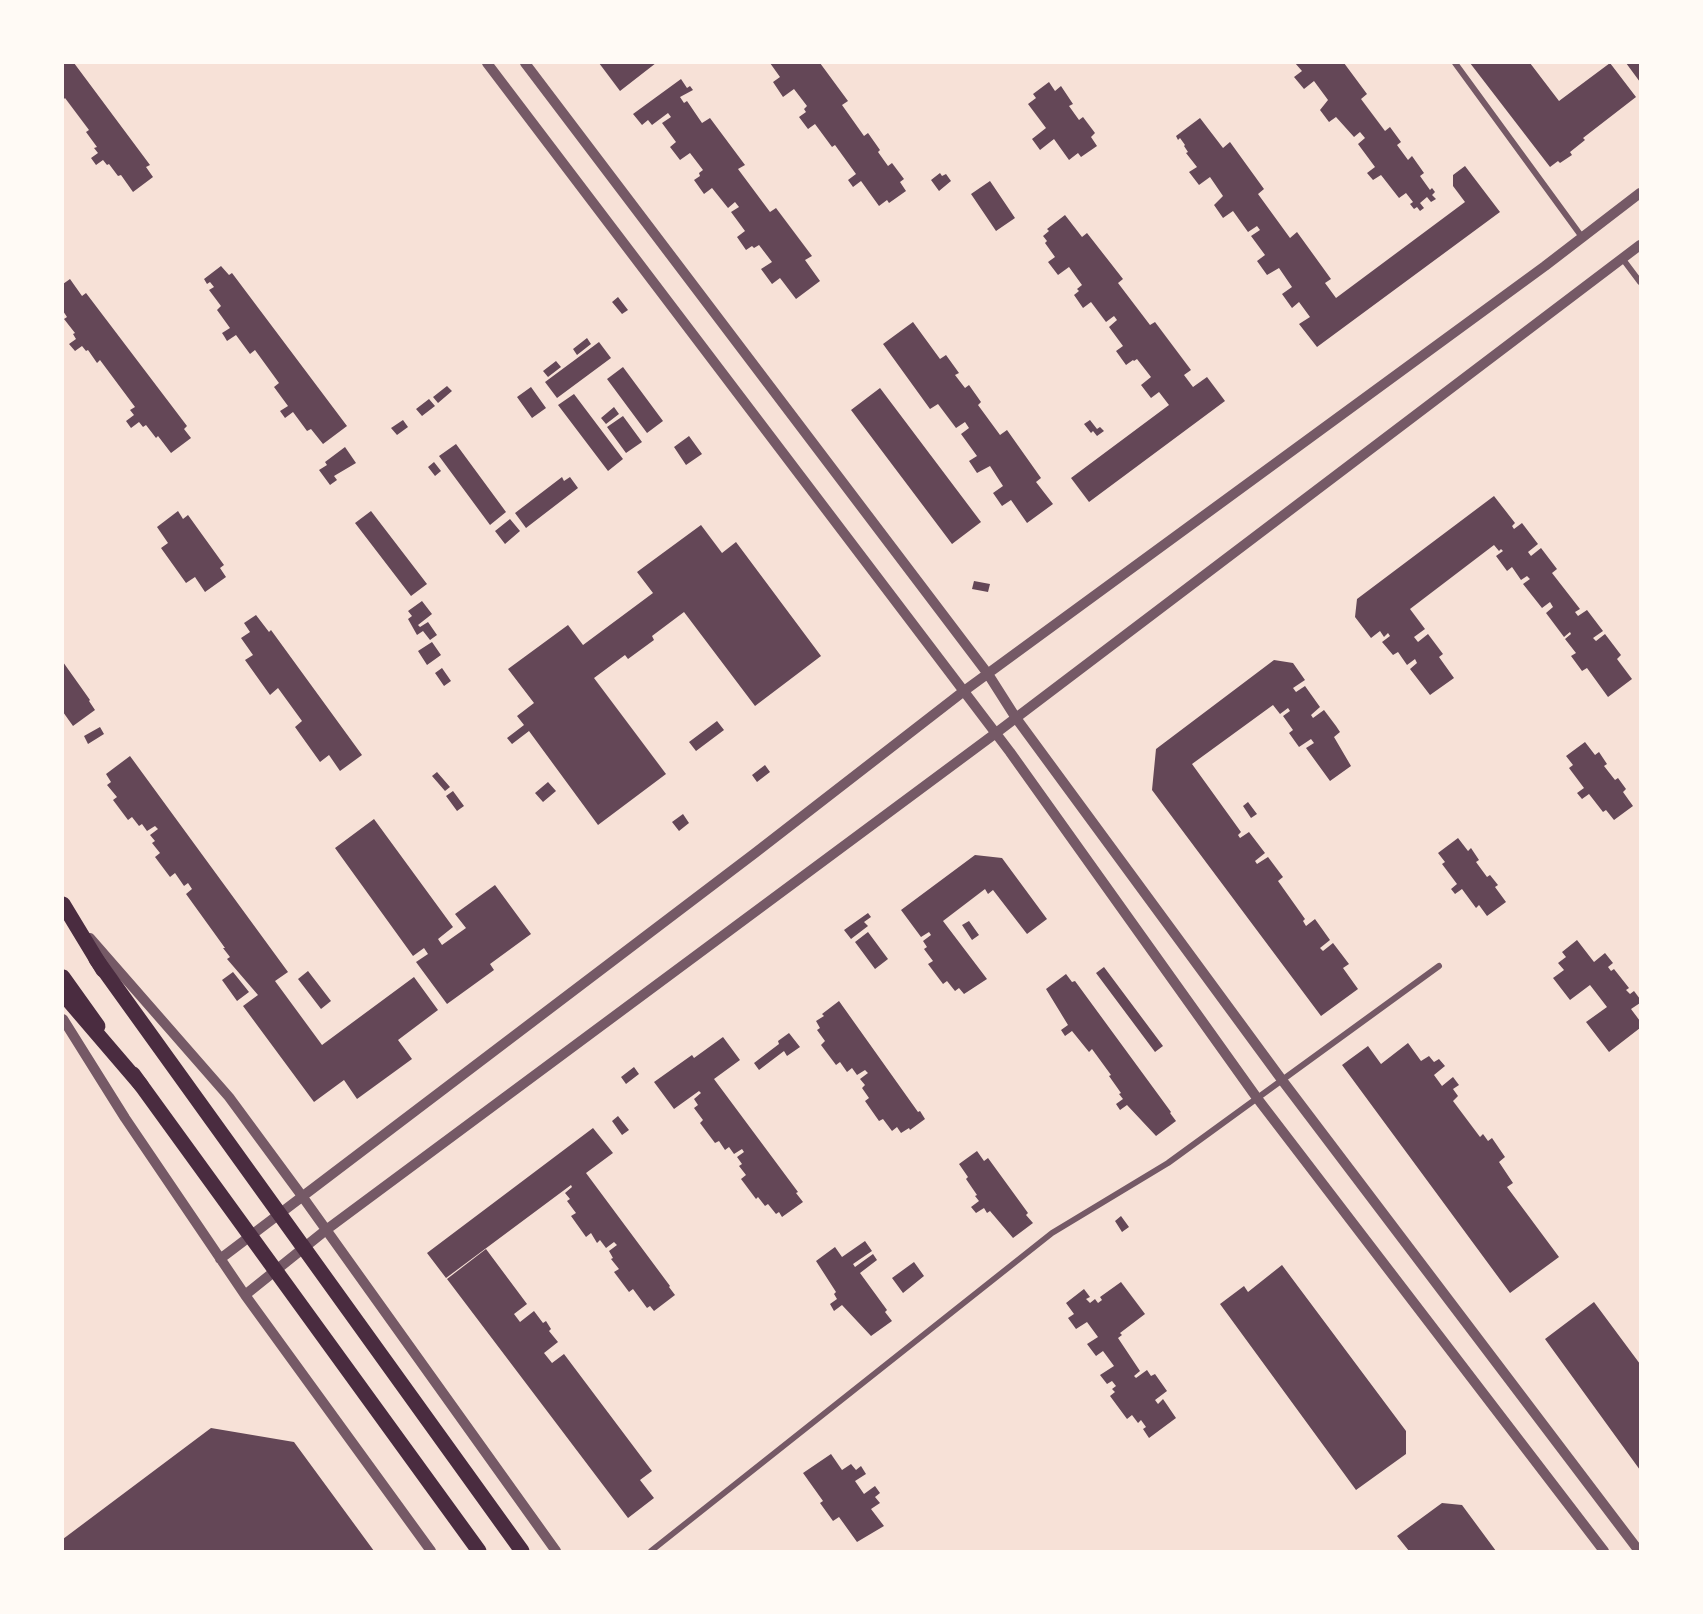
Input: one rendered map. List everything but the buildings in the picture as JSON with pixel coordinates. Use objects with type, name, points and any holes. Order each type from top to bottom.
[{"type":"main road","points":[[63,904],[103,970]]},
{"type":"main road","points":[[63,914],[522,1551]]},
{"type":"main road","points":[[63,977],[479,1551]]},
{"type":"main road","points":[[63,994],[141,1085]]},
{"type":"street","points":[[487,63],[996,733],[1257,1098],[1604,1551]]},
{"type":"street","points":[[525,63],[988,674],[1016,718],[1282,1080],[1639,1551]]},
{"type":"street","points":[[1455,63],[1582,237]]},
{"type":"street","points":[[220,1259],[746,860],[964,691],[1640,193]]},
{"type":"street","points":[[245,1295],[326,1230],[1016,718],[1640,244]]},
{"type":"street","points":[[1622,258],[1640,282]]},
{"type":"street","points":[[63,904],[93,942],[229,1097],[556,1551]]},
{"type":"street","points":[[651,1551],[1052,1233],[1168,1163],[1439,966]]},
{"type":"street","points":[[63,1019],[125,1118],[220,1259],[431,1551]]}]
